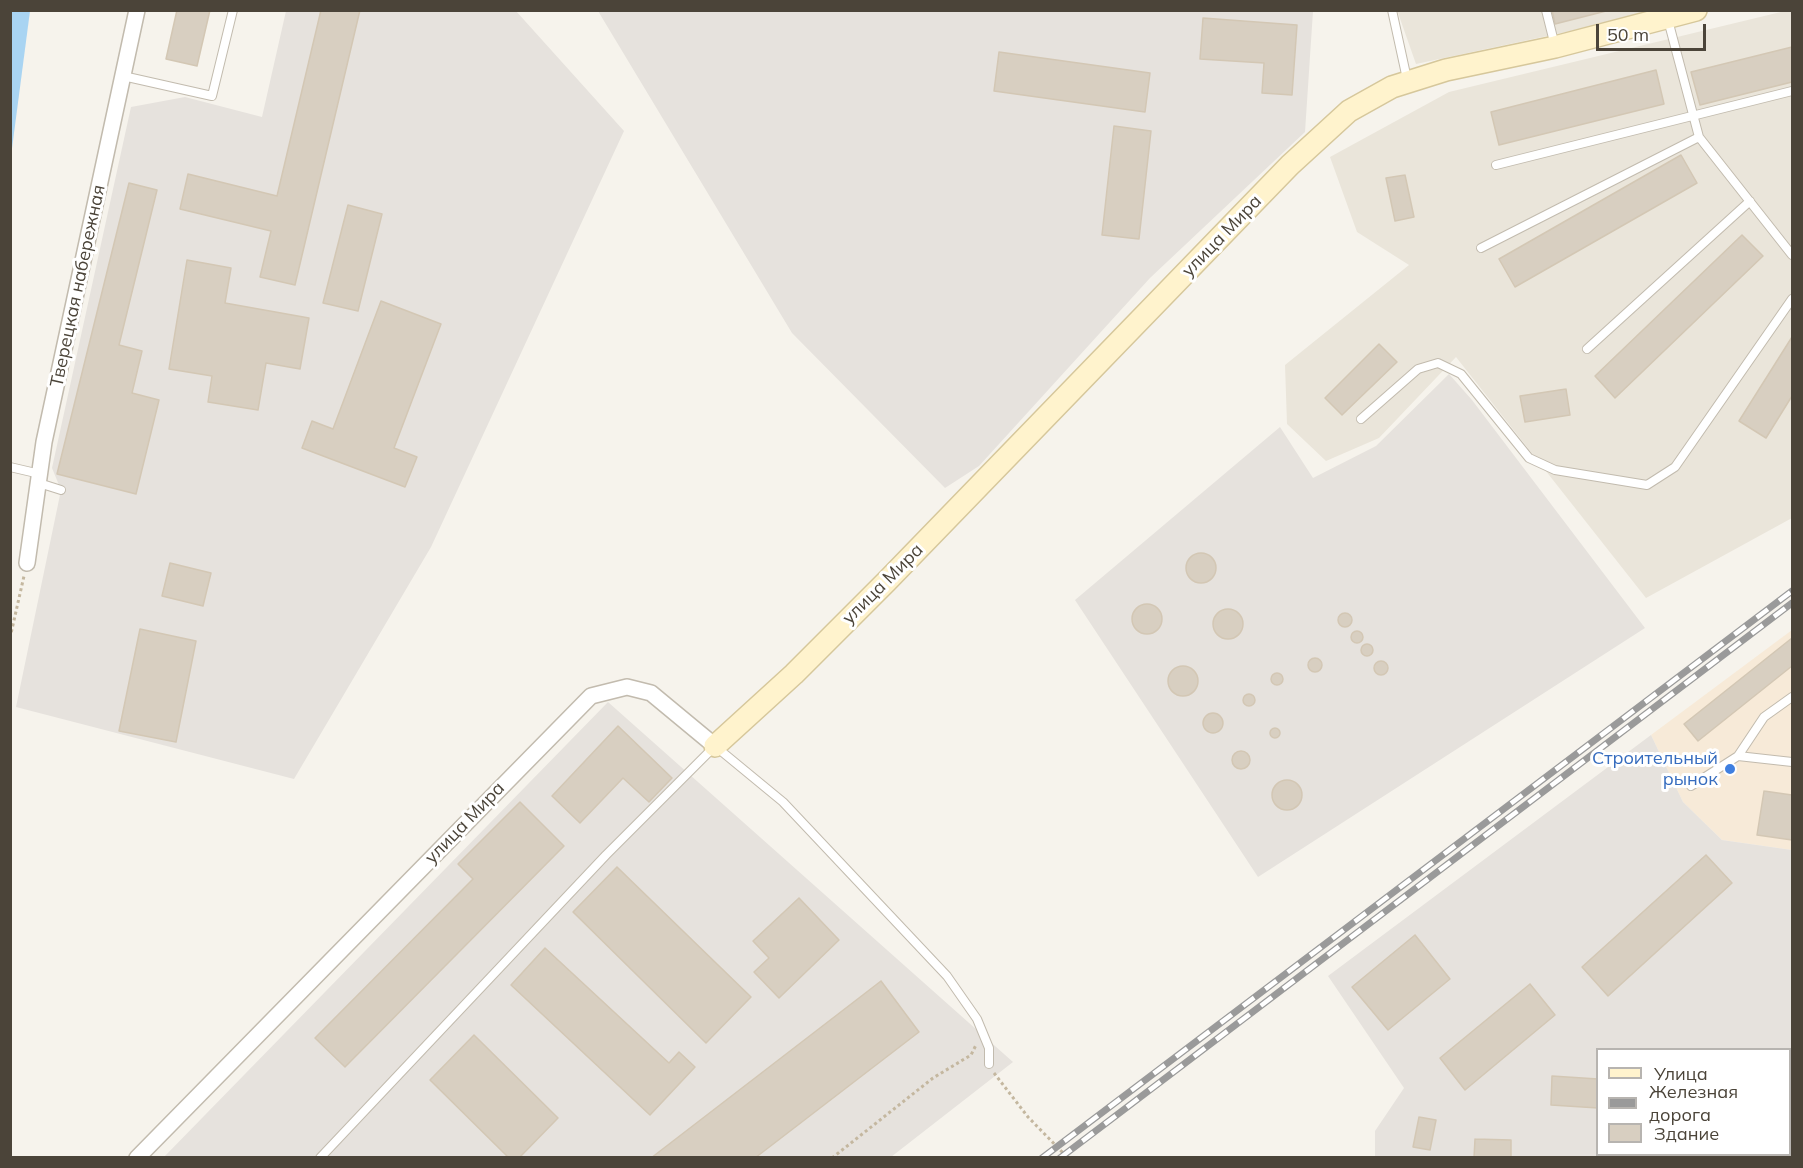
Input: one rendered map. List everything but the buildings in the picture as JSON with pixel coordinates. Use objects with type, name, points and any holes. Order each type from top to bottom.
[{"type":"street","name":"Тверецкая набережная","points":[[27,562],[39,478],[137,10]]},
{"type":"street","name":"улица Мира","points":[[137,1158],[591,696],[627,687],[651,693],[715,746],[794,674],[887,581],[1336,121],[1363,102],[1408,82],[1446,70],[1555,47],[1667,14],[1696,10]]},
{"type":"lane","points":[[123,76],[212,96],[233,10]]},
{"type":"lane","points":[[1392,10],[1408,82]]},
{"type":"lane","points":[[1546,10],[1555,47]]},
{"type":"lane","points":[[1667,14],[1699,137],[1792,255]]},
{"type":"lane","points":[[1496,165],[1792,91]]},
{"type":"lane","points":[[1480,248],[1699,137]]},
{"type":"lane","points":[[1587,349],[1750,201]]},
{"type":"lane","points":[[1361,419],[1418,369],[1438,363],[1461,375],[1529,458],[1555,470],[1647,485],[1675,467],[1792,299]]},
{"type":"lane","points":[[10,467],[39,478],[61,490]]},
{"type":"lane","points":[[1691,786],[1738,756],[1764,717],[1792,697]]},
{"type":"lane","points":[[320,1158],[597,864],[715,746],[783,802],[947,976],[977,1019],[989,1048],[989,1064]]},
{"type":"lane","points":[[1738,756],[1792,762]]},
{"type":"path","points":[[10,638],[27,562]]},
{"type":"path","points":[[832,1158],[933,1077],[971,1054],[983,1033]]},
{"type":"path","points":[[989,1064],[1001,1085],[1068,1158]]},
{"type":"shaded area","points":[[1397,10],[1664,11],[1416,64]]},
{"type":"shaded area","points":[[286,11],[516,11],[624,131],[431,547],[294,779],[16,707],[61,490],[52,468],[131,107],[185,97],[262,117]]},
{"type":"shaded area","points":[[598,11],[1313,11],[1305,132],[1150,278],[979,466],[945,488],[792,333]]},
{"type":"shaded area","points":[[1792,11],[1792,518],[1646,598],[1456,357],[1379,438],[1326,461],[1287,424],[1285,365],[1409,265],[1357,232],[1330,157],[1449,92]]},
{"type":"shaded area","points":[[1449,374],[1472,400],[1645,628],[1258,877],[1075,600],[1280,427],[1313,478],[1376,446]]},
{"type":"shaded area","name":"Строительный рынок","points":[[1792,630],[1792,850],[1722,840],[1683,802],[1651,735]]},
{"type":"shaded area","points":[[608,702],[1013,1062],[891,1157],[163,1158]]},
{"type":"shaded area","points":[[1651,735],[1683,802],[1722,840],[1792,850],[1792,1157],[1375,1157],[1375,1131],[1404,1088],[1328,976]]},
{"type":"water","points":[[10,11],[30,11],[11,156]]},
{"type":"railway","points":[[1042,1158],[1792,591]]},
{"type":"railway","points":[[1060,1158],[1792,603]]},
{"type":"place","name":"Строительный рынок","points":[[1730,769]]}]
